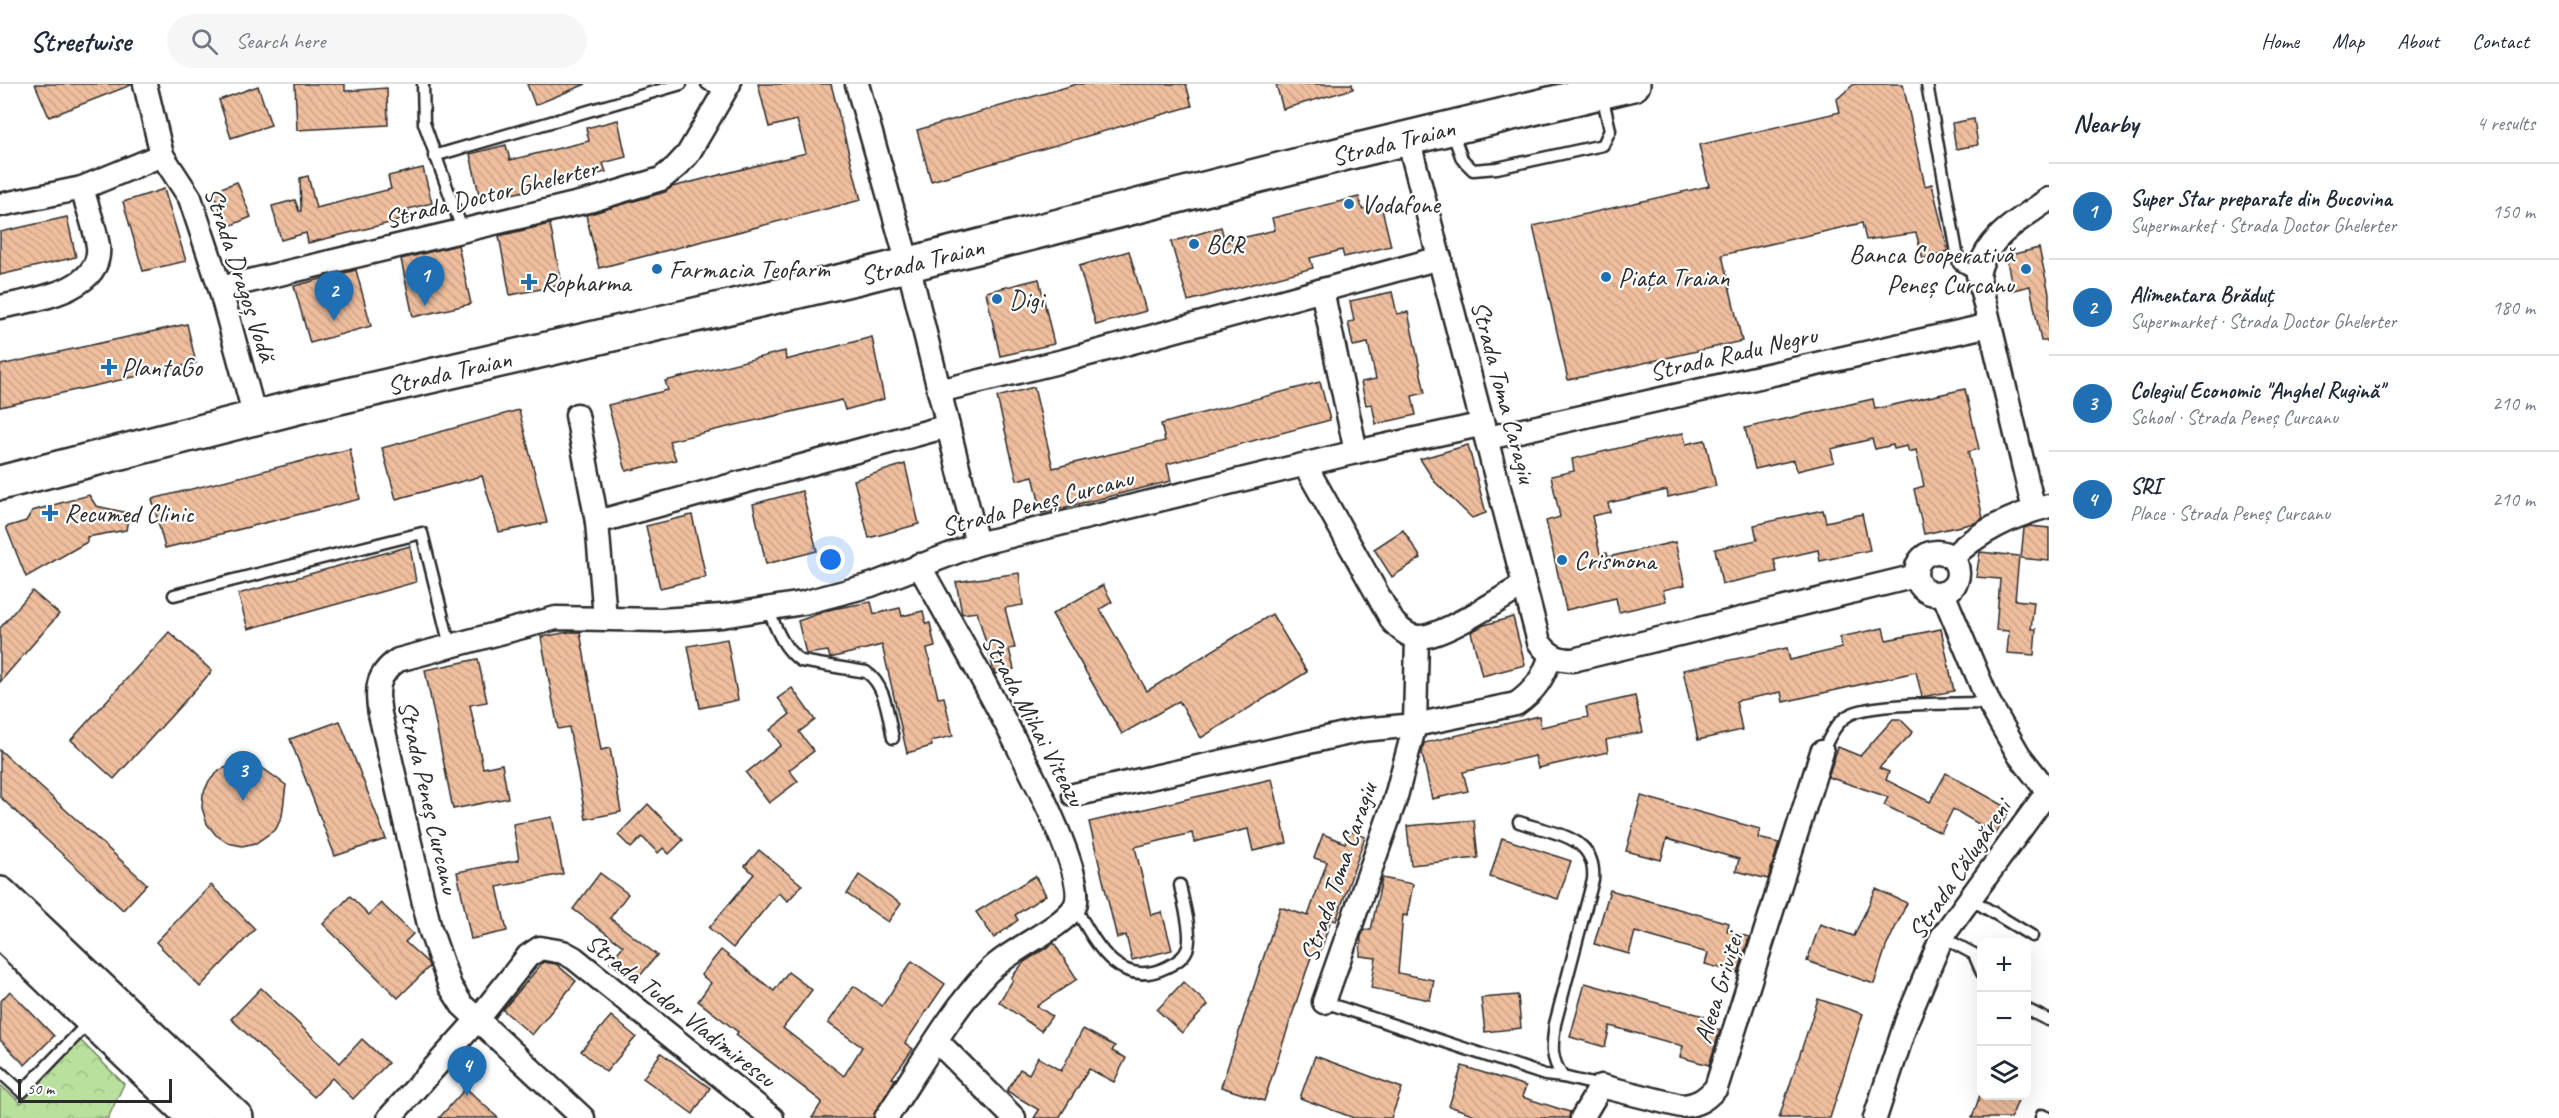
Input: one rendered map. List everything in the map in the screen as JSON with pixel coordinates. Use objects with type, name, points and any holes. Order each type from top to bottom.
[{"type":"main road","name":"Strada Traian","points":[[0,483],[255,417],[908,264],[1600,88],[1633,84]]},
{"type":"main road","points":[[0,894],[236,1118]]},
{"type":"main road","points":[[0,931],[195,1118]]},
{"type":"street","name":"Strada Dragoș Vodă","points":[[145,84],[162,155],[190,198],[220,288],[255,417]]},
{"type":"street","points":[[856,84],[908,264],[977,544]]},
{"type":"street","name":"Strada Doctor Ghelerter","points":[[220,288],[592,200],[661,179],[688,154],[720,86]]},
{"type":"street","name":"Strada Toma Caragiu","points":[[1408,138],[1539,642],[1551,655]]},
{"type":"street","points":[[0,205],[82,188],[162,155]]},
{"type":"street","points":[[0,307],[61,292],[77,285],[87,276],[96,262],[98,248],[82,188]]},
{"type":"street","points":[[1952,558],[1965,544],[1986,532],[2041,508],[1978,275],[1984,256],[1996,239],[2049,199]]},
{"type":"street","points":[[939,391],[1064,360],[1440,258]]},
{"type":"street","points":[[1322,290],[1356,452]]},
{"type":"street","name":"Strada Radu Negru","points":[[1486,431],[1990,325]]},
{"type":"street","points":[[577,415],[597,522],[605,618]]},
{"type":"street","points":[[597,522],[948,426]]},
{"type":"street","name":"Strada Peneș Curcanu","points":[[583,1118],[462,1005],[450,986],[430,929],[404,825],[377,692],[379,679],[386,668],[398,660],[556,618],[661,620],[722,616],[803,603],[871,585],[977,544],[1356,452],[1486,431]]},
{"type":"street","points":[[1305,465],[1393,622],[1405,633],[1417,637],[1446,629],[1524,585]]},
{"type":"street","points":[[1940,552],[1952,558],[1956,564],[1957,578],[1954,585],[1943,593],[1935,594],[1922,588],[1916,576],[1919,563],[1928,554],[1940,552]]},
{"type":"street","name":"Strada Mihai Viteazu","points":[[919,565],[1049,806],[1077,882],[1078,898],[1075,907]]},
{"type":"street","points":[[1074,795],[1362,730],[1415,725],[1516,704],[1540,682],[1551,655],[1573,660],[1916,576]]},
{"type":"street","points":[[1943,593],[1989,703],[2019,755],[2048,791]]},
{"type":"street","name":"Strada Toma Caragiu","points":[[1324,1002],[1395,800],[1415,725],[1417,637]]},
{"type":"street","name":"Aleea Griviței","points":[[1601,1086],[1681,1106],[1694,1105],[1705,1099],[1716,1088],[1822,752]]},
{"type":"street","name":"Strada Călugăreni","points":[[1875,1118],[1907,1020],[1942,937],[1968,898],[2048,791]]},
{"type":"street","points":[[886,1118],[965,999],[988,972],[1009,953],[1064,920],[1075,907]]},
{"type":"street","name":"Strada Tudor Vladimirescu","points":[[478,1019],[528,956],[540,948],[563,952],[574,958],[772,1118]]},
{"type":"street","points":[[388,1118],[478,1019]]},
{"type":"street","points":[[938,1042],[1014,1118]]},
{"type":"street","points":[[1582,1118],[1601,1086]]},
{"type":"lane","points":[[423,84],[424,123],[462,229]]},
{"type":"lane","points":[[434,156],[681,84]]},
{"type":"lane","points":[[1927,84],[1959,264],[1978,275]]},
{"type":"lane","points":[[1450,128],[1462,159],[1473,170],[1497,168],[1603,145],[1610,130],[1600,88]]},
{"type":"lane","points":[[174,595],[422,533],[450,646]]},
{"type":"lane","points":[[768,609],[778,634],[793,656],[801,661],[866,672],[872,676],[882,693],[893,738]]},
{"type":"lane","points":[[1822,752],[1831,734],[1852,713],[1910,706],[1989,703]]},
{"type":"lane","points":[[1519,822],[1580,843],[1588,850],[1594,863],[1593,880],[1552,1040],[1553,1062],[1563,1077]]},
{"type":"lane","points":[[1075,907],[1106,958],[1127,970],[1148,974],[1173,964],[1185,955],[1190,940],[1180,885]]},
{"type":"lane","points":[[1968,898],[2032,936]]},
{"type":"lane","points":[[1942,937],[1974,954],[1977,961]]},
{"type":"lane","points":[[1324,1002],[1545,1074],[1601,1086]]},
{"type":"lane","points":[[2031,1012],[2048,1020]]},
{"type":"lane","points":[[0,1072],[21,1092],[92,1019]]},
{"type":"lane","points":[[2041,1118],[2042,1115],[2049,1118]]},
{"type":"green space","points":[[80,1040],[124,1084],[108,1118],[0,1118],[0,1085],[21,1103]]},
{"type":"building","points":[[35,84],[131,84],[131,85],[49,117]]},
{"type":"building","points":[[295,84],[345,84],[345,91],[387,88],[388,125],[297,130]]},
{"type":"building","points":[[527,84],[586,84],[535,105]]},
{"type":"building","points":[[758,84],[831,84],[861,200],[599,268],[586,215],[665,192],[672,187],[806,153],[797,120],[769,127]]},
{"type":"building","points":[[1077,84],[1186,84],[1192,106],[931,181],[917,130]]},
{"type":"building","points":[[1276,84],[1352,84],[1353,89],[1283,109]]},
{"type":"building","points":[[1854,84],[1903,84],[1925,186],[1932,184],[1948,251],[1923,259],[1916,233],[1866,240],[1862,223],[1722,255],[1742,341],[1568,380],[1533,226],[1709,186],[1699,145],[1840,112],[1837,99]]},
{"type":"building","points":[[258,86],[271,125],[231,138],[219,100]]},
{"type":"building","points":[[1974,119],[1978,145],[1956,149],[1952,123]]},
{"type":"building","points":[[618,120],[626,157],[603,163],[606,172],[503,196],[501,189],[479,194],[470,154],[506,145],[510,160],[589,141],[586,128]]},
{"type":"building","points":[[423,168],[432,203],[408,209],[410,218],[308,243],[306,233],[281,240],[272,206],[295,200],[301,211],[300,178],[308,176],[316,208],[391,189],[388,176]]},
{"type":"building","points":[[237,182],[251,217],[227,227],[213,191]]},
{"type":"building","points":[[164,189],[186,261],[143,271],[123,202]]},
{"type":"building","points":[[1359,197],[1362,209],[1381,205],[1391,246],[1344,257],[1342,250],[1310,258],[1313,268],[1188,301],[1171,242],[1221,227],[1225,242],[1275,230],[1272,218]]},
{"type":"building","points":[[67,217],[76,257],[0,275],[0,232]]},
{"type":"building","points":[[550,224],[562,285],[510,295],[499,236]]},
{"type":"building","points":[[458,245],[471,304],[413,317],[401,259]]},
{"type":"building","name":"Banca Cooperativă Peneș Curcanu","points":[[2039,248],[2049,293],[2049,341],[2041,341],[2030,286],[2013,290],[2006,256]]},
{"type":"building","points":[[1129,251],[1146,311],[1096,325],[1079,266]]},
{"type":"building","points":[[356,270],[371,326],[310,343],[294,286]]},
{"type":"building","points":[[1039,279],[1054,344],[1000,356],[986,292]]},
{"type":"building","points":[[1392,292],[1397,314],[1408,312],[1425,393],[1412,396],[1416,415],[1376,424],[1372,404],[1366,405],[1361,382],[1376,379],[1368,343],[1353,346],[1348,322],[1354,321],[1350,301]]},
{"type":"building","points":[[187,324],[196,363],[0,407],[0,365]]},
{"type":"building","points":[[872,337],[884,399],[845,410],[842,400],[669,441],[676,460],[626,471],[608,405],[668,390],[665,381],[785,351],[786,360]]},
{"type":"building","points":[[1320,382],[1330,420],[1167,464],[1171,481],[1042,513],[1033,476],[1017,480],[997,397],[1034,387],[1053,468],[1165,441],[1161,424]]},
{"type":"building","points":[[1965,389],[1979,449],[1968,452],[1983,518],[1975,523],[1924,534],[1914,489],[1924,486],[1916,450],[1909,452],[1907,446],[1894,449],[1893,445],[1875,449],[1872,439],[1831,449],[1834,462],[1797,471],[1794,460],[1755,469],[1745,428],[1873,399],[1875,409]]},
{"type":"building","points":[[519,410],[547,523],[499,532],[482,476],[396,499],[382,448]]},
{"type":"building","points":[[1683,433],[1686,444],[1705,440],[1716,486],[1668,497],[1667,490],[1608,503],[1610,512],[1592,516],[1600,554],[1607,553],[1608,557],[1675,542],[1685,585],[1663,590],[1666,601],[1619,612],[1616,598],[1566,610],[1546,521],[1560,517],[1551,476],[1574,471],[1572,459]]},
{"type":"building","points":[[1468,445],[1486,513],[1472,518],[1435,482],[1420,459]]},
{"type":"building","points":[[350,449],[360,499],[165,548],[152,499]]},
{"type":"building","points":[[905,464],[919,524],[869,538],[854,480]]},
{"type":"building","points":[[802,491],[817,551],[766,564],[753,504]]},
{"type":"building","points":[[89,495],[96,506],[129,513],[126,530],[87,537],[87,542],[26,577],[6,527],[26,521],[32,511]]},
{"type":"building","points":[[1823,510],[1826,522],[1862,514],[1870,550],[1820,561],[1818,550],[1774,560],[1777,572],[1722,584],[1715,549],[1757,540],[1754,525]]},
{"type":"building","points":[[692,515],[706,577],[660,588],[646,526]]},
{"type":"building","points":[[2030,526],[2049,528],[2049,561],[2021,558],[2024,528]]},
{"type":"building","points":[[1403,530],[1421,558],[1392,577],[1374,549]]},
{"type":"building","points":[[410,546],[416,582],[248,629],[238,594]]},
{"type":"building","points":[[1980,552],[2019,556],[2015,600],[2034,602],[2031,629],[2036,629],[2034,655],[2007,653],[2009,631],[1996,630],[2000,579],[1976,577]]},
{"type":"building","points":[[1019,573],[1023,605],[1005,608],[1015,648],[1009,649],[1014,669],[995,674],[977,612],[962,614],[956,582]]},
{"type":"building","points":[[1103,585],[1112,602],[1100,609],[1147,691],[1272,614],[1307,672],[1201,738],[1179,701],[1122,734],[1052,614]]},
{"type":"building","points":[[32,591],[59,614],[0,682],[0,628]]},
{"type":"building","points":[[871,602],[874,614],[900,608],[902,616],[923,611],[926,624],[930,623],[935,647],[927,649],[938,698],[944,697],[953,736],[931,741],[932,746],[907,753],[882,645],[830,658],[828,651],[806,654],[798,621],[832,609]]},
{"type":"building","points":[[1513,617],[1525,665],[1482,676],[1471,632],[1484,625]]},
{"type":"building","points":[[1883,628],[1886,640],[1941,629],[1954,691],[1922,697],[1916,672],[1783,702],[1781,692],[1736,701],[1742,730],[1698,740],[1683,670],[1787,648],[1790,660],[1842,648],[1840,637]]},
{"type":"building","points":[[169,632],[212,671],[114,779],[71,740]]},
{"type":"building","points":[[580,632],[601,750],[610,748],[621,812],[586,819],[569,727],[558,729],[541,637]]},
{"type":"building","points":[[727,639],[738,700],[700,708],[688,646]]},
{"type":"building","points":[[478,659],[487,702],[470,705],[483,768],[502,764],[508,798],[453,809],[425,670]]},
{"type":"building","points":[[792,688],[815,720],[799,732],[814,751],[789,770],[798,781],[769,803],[746,773],[781,745],[770,730],[790,714],[778,698]]},
{"type":"building","points":[[1635,696],[1643,732],[1606,740],[1608,752],[1538,768],[1535,756],[1463,772],[1468,791],[1432,799],[1422,753],[1424,743],[1539,716],[1541,727],[1588,717],[1586,707]]},
{"type":"building","points":[[1893,719],[1900,719],[1913,732],[1879,768],[1889,772],[1886,780],[1930,802],[1946,773],[2010,809],[1996,834],[1953,809],[1941,833],[1884,805],[1888,797],[1828,777],[1838,747],[1860,756]]},
{"type":"building","points":[[340,721],[386,839],[335,856],[290,739]]},
{"type":"building","points":[[0,750],[147,884],[123,910],[0,797]]},
{"type":"building","points":[[247,763],[261,767],[286,785],[282,816],[276,829],[256,843],[242,846],[228,843],[216,835],[207,824],[202,808],[203,794],[209,781],[220,770],[233,764]]},
{"type":"building","points":[[1272,779],[1287,843],[1253,851],[1248,829],[1194,842],[1192,833],[1135,847],[1151,915],[1162,912],[1172,950],[1132,960],[1126,935],[1117,938],[1089,822]]},
{"type":"building","points":[[1641,796],[1760,829],[1758,838],[1779,843],[1768,879],[1736,871],[1739,859],[1667,839],[1661,860],[1626,851]]},
{"type":"building","points":[[648,804],[683,840],[669,854],[663,848],[658,853],[642,837],[631,848],[618,835]]},
{"type":"building","points":[[552,817],[563,874],[497,887],[507,931],[471,939],[457,872],[519,860],[513,824]]},
{"type":"building","points":[[1474,820],[1478,858],[1411,865],[1407,826]]},
{"type":"building","points":[[1350,831],[1365,837],[1336,921],[1331,919],[1319,956],[1312,954],[1264,1101],[1221,1087],[1280,907],[1308,916],[1327,862],[1314,858],[1323,834],[1345,843]]},
{"type":"building","points":[[1502,838],[1571,861],[1558,899],[1490,877]]},
{"type":"building","points":[[759,850],[802,885],[788,901],[778,893],[733,948],[709,928],[754,874],[745,866]]},
{"type":"building","points":[[600,873],[628,894],[610,918],[657,955],[635,982],[610,962],[623,946],[573,909]]},
{"type":"building","points":[[859,875],[901,904],[888,922],[847,894]]},
{"type":"building","points":[[1035,876],[1046,895],[1015,915],[1018,920],[994,938],[976,912]]},
{"type":"building","points":[[1382,878],[1413,884],[1407,916],[1403,915],[1398,973],[1434,980],[1430,1000],[1371,988],[1376,958],[1360,956],[1361,937],[1364,930],[1371,930]]},
{"type":"building","points":[[211,885],[255,929],[200,987],[156,942]]},
{"type":"building","points":[[1876,889],[1907,903],[1886,947],[1874,984],[1807,961],[1820,924],[1854,936]]},
{"type":"building","points":[[1610,890],[1729,923],[1727,931],[1749,937],[1738,973],[1705,964],[1708,953],[1635,932],[1629,954],[1594,944]]},
{"type":"building","points":[[350,896],[369,915],[381,903],[413,934],[405,942],[428,963],[429,967],[398,998],[323,924]]},
{"type":"building","points":[[1054,943],[1077,979],[1037,1006],[1052,1016],[1041,1031],[999,1002],[1013,980],[1011,978],[1024,962]]},
{"type":"building","points":[[721,950],[774,991],[788,972],[812,990],[783,1028],[844,1076],[862,1047],[828,1023],[854,986],[882,1006],[912,961],[945,984],[905,1043],[913,1049],[892,1078],[895,1079],[873,1118],[812,1118],[822,1102],[736,1035],[738,1032],[698,1001],[711,983],[701,975]]},
{"type":"building","points":[[543,962],[556,964],[576,981],[532,1035],[503,1010]]},
{"type":"building","points":[[1183,982],[1208,1005],[1182,1033],[1157,1010]]},
{"type":"building","points":[[1585,983],[1704,1016],[1702,1024],[1720,1030],[1709,1065],[1680,1057],[1683,1046],[1610,1026],[1605,1047],[1570,1037]]},
{"type":"building","points":[[261,988],[340,1063],[362,1039],[388,1063],[353,1099],[332,1078],[314,1097],[231,1019]]},
{"type":"building","points":[[10,991],[54,1036],[25,1065],[0,1040],[0,1002]]},
{"type":"building","points":[[1518,995],[1521,1028],[1485,1032],[1481,998]]},
{"type":"building","points":[[1818,999],[1863,1014],[1830,1118],[1779,1118]]},
{"type":"building","points":[[611,1016],[636,1037],[606,1072],[581,1051]]},
{"type":"building","points":[[1083,1029],[1115,1046],[1112,1051],[1126,1058],[1114,1082],[1089,1069],[1059,1118],[1034,1118],[1039,1110],[1007,1091],[1020,1069],[1029,1074],[1038,1057],[1061,1071]]},
{"type":"building","points":[[661,1053],[710,1088],[693,1114],[643,1078]]},
{"type":"building","points":[[1315,1056],[1402,1088],[1391,1118],[1354,1118],[1300,1098]]},
{"type":"building","points":[[1462,1066],[1526,1086],[1522,1097],[1570,1112],[1569,1118],[1484,1118],[1449,1106]]},
{"type":"building","points":[[466,1088],[498,1118],[439,1118]]},
{"type":"building","points":[[1978,1100],[2018,1100],[2011,1118],[1972,1118]]},
{"type":"place","name":"Vodafone","points":[[1349,204]]},
{"type":"place","name":"BCR","points":[[1194,244]]},
{"type":"place","name":"Farmacia Teofarm","points":[[657,269]]},
{"type":"place","name":"Banca Cooperativă Peneș Curcanu","points":[[2026,269]]},
{"type":"place","name":"Piața Traian","points":[[1606,277]]},
{"type":"place","name":"Ropharma","points":[[529,282]]},
{"type":"place","name":"Digi","points":[[997,299]]},
{"type":"place","name":"Super Star preparate din Bucovina","points":[[425,306]]},
{"type":"place","name":"Alimentara Brăduț","points":[[334,321]]},
{"type":"place","name":"PlantaGo","points":[[109,367]]},
{"type":"place","name":"Recumed Clinic","points":[[50,513]]},
{"type":"place","name":"Crismona","points":[[1562,560]]},
{"type":"place","name":"Colegiul Economic \"Anghel Rugină\"","points":[[243,801]]},
{"type":"place","name":"SRI","points":[[467,1096]]}]
